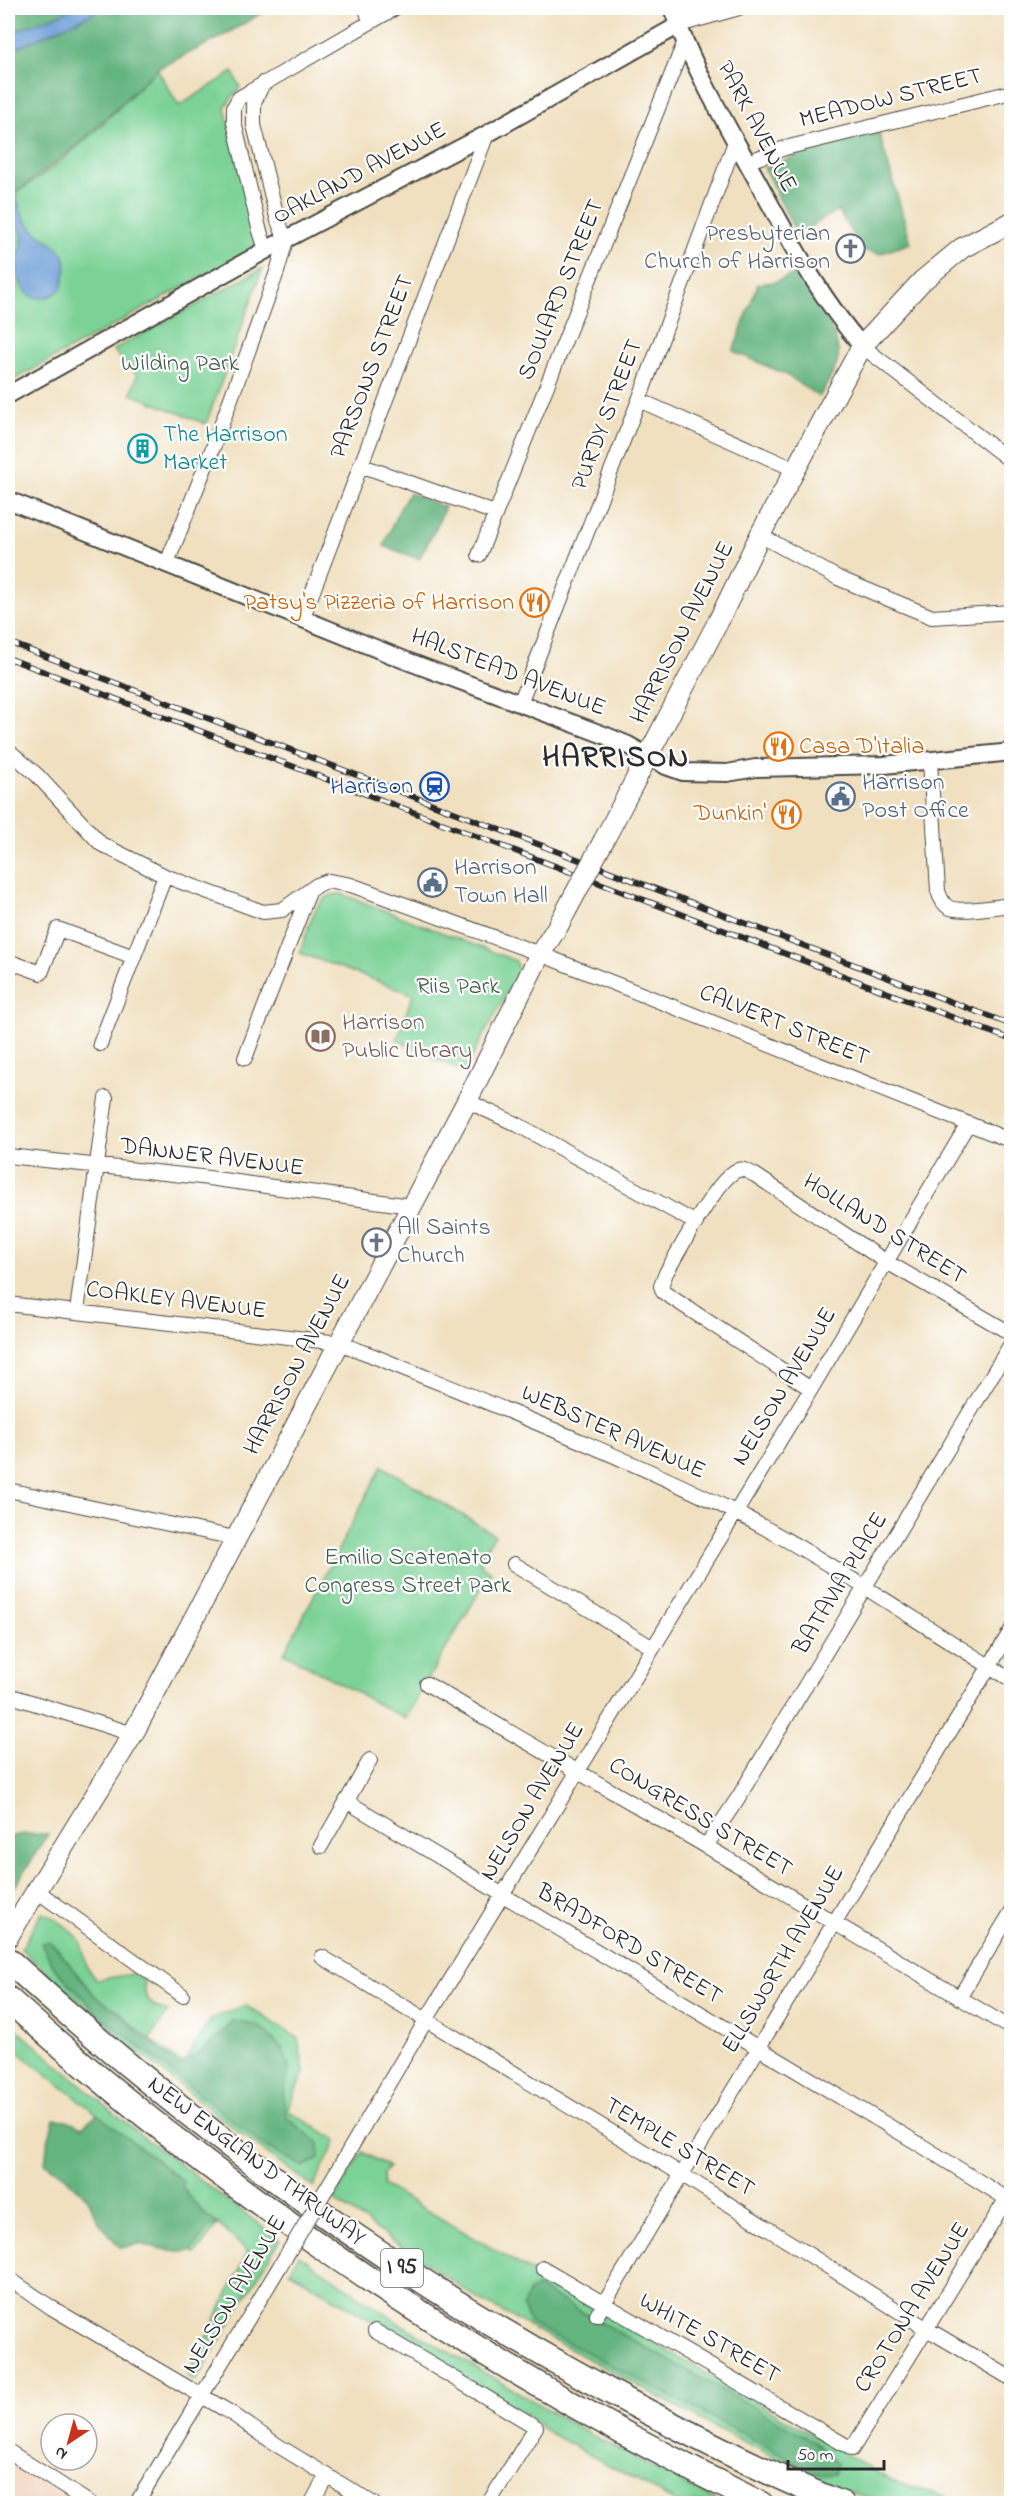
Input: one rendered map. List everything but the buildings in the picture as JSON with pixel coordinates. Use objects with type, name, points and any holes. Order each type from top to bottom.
[{"type":"highway","name":"NEW ENGLAND THRUWAY","points":[[8,1960],[113,2054],[222,2141],[298,2197],[414,2276],[513,2337],[615,2395],[740,2458],[842,2504]]},
{"type":"highway","name":"NEW ENGLAND THRUWAY","points":[[8,1999],[169,2135],[281,2220],[356,2272],[474,2348],[595,2418],[761,2504]]},
{"type":"main road","name":"HARRISON AVENUE","points":[[8,1937],[133,1734],[467,1101],[540,954],[558,926],[649,756],[715,629],[760,535],[862,346],[922,281],[962,248],[1011,222]]},
{"type":"street","points":[[366,8],[370,22]]},
{"type":"street","points":[[266,250],[234,123],[234,107],[239,98],[247,92],[395,8]]},
{"type":"street","name":"PARK AVENUE","points":[[672,8],[706,89],[795,251],[840,319],[862,346],[1011,462]]},
{"type":"street","name":"OAKLAND AVENUE","points":[[8,395],[266,250],[487,134],[679,25],[739,8]]},
{"type":"street","name":"SOULARD STREET","points":[[479,555],[686,41]]},
{"type":"street","points":[[167,563],[214,445],[277,272],[286,240],[278,221],[254,125],[254,103],[263,83]]},
{"type":"street","name":"MEADOW STREET","points":[[747,162],[785,148],[1011,92]]},
{"type":"street","name":"PARSONS STREET","points":[[303,617],[487,134]]},
{"type":"street","name":"PURDY STREET","points":[[520,703],[639,400],[735,142]]},
{"type":"street","points":[[639,400],[795,470]]},
{"type":"street","points":[[360,465],[495,513]]},
{"type":"street","name":"HALSTEAD AVENUE","points":[[8,500],[303,617],[407,661],[628,745],[666,766],[683,772],[727,773],[756,768],[884,765],[1011,752]]},
{"type":"street","points":[[760,535],[838,578],[932,617],[1011,612]]},
{"type":"street","points":[[8,750],[37,775],[101,844],[165,876],[263,912],[282,910],[309,890]]},
{"type":"street","points":[[930,761],[938,891],[943,902],[949,908],[961,909],[1011,905]]},
{"type":"street","points":[[100,1044],[165,876]]},
{"type":"street","name":"CALVERT STREET","points":[[309,890],[328,881],[339,882],[540,954],[1011,1141]]},
{"type":"street","points":[[245,1058],[309,890]]},
{"type":"street","points":[[8,961],[41,973],[58,929],[134,957]]},
{"type":"street","points":[[77,1311],[106,1098]]},
{"type":"street","points":[[467,1101],[518,1125],[696,1223],[661,1286],[663,1292],[811,1389]]},
{"type":"street","name":"NELSON AVENUE","points":[[136,2504],[425,2022],[811,1389],[885,1260],[968,1124]]},
{"type":"street","name":"DANNER AVENUE","points":[[8,1156],[201,1177],[411,1206]]},
{"type":"street","name":"HOLLAND STREET","points":[[696,1223],[721,1182],[732,1173],[742,1169],[755,1175],[885,1260],[1011,1334]]},
{"type":"street","name":"COAKLEY AVENUE","points":[[8,1304],[339,1343]]},
{"type":"street","name":"BATAVIA PLACE","points":[[706,1846],[738,1798],[865,1589],[1011,1342]]},
{"type":"street","name":"WEBSTER AVENUE","points":[[339,1343],[620,1459],[736,1513],[811,1555],[1011,1680]]},
{"type":"street","points":[[8,1490],[235,1538]]},
{"type":"street","points":[[514,1564],[653,1648]]},
{"type":"street","name":"ELLSWORTH AVENUE","points":[[601,2309],[1011,1629]]},
{"type":"street","name":"CONGRESS STREET","points":[[427,1684],[706,1846],[1011,2029]]},
{"type":"street","points":[[8,1695],[133,1734]]},
{"type":"street","points":[[321,1846],[370,1760]]},
{"type":"street","name":"BRADFORD STREET","points":[[346,1801],[757,2049],[1010,2197]]},
{"type":"street","points":[[37,1891],[182,1995]]},
{"type":"street","points":[[959,1998],[1011,1911]]},
{"type":"street","name":"TEMPLE STREET","points":[[322,1958],[681,2175],[1011,2379]]},
{"type":"street","name":"CROTONA AVENUE","points":[[852,2449],[1010,2197]]},
{"type":"street","name":"WHITE STREET","points":[[543,2268],[601,2309],[852,2449]]},
{"type":"street","points":[[8,2278],[52,2308],[201,2396],[374,2504]]},
{"type":"street","points":[[375,2331],[536,2427],[488,2504]]},
{"type":"street","points":[[8,2451],[91,2504]]},
{"type":"street","points":[[311,2504],[327,2475]]},
{"type":"shaded area","points":[[8,2462],[74,2503],[8,2503]]},
{"type":"green space","points":[[8,8],[270,8],[223,36],[157,69],[79,144],[8,197]]},
{"type":"green space","points":[[157,69],[179,106],[233,72],[240,87],[225,107],[256,242],[242,255],[8,383],[8,197],[68,155]]},
{"type":"green space","points":[[879,133],[911,243],[879,254],[862,250],[838,210],[797,235],[764,168],[831,143]]},
{"type":"green space","name":"Wilding Park","points":[[263,268],[206,424],[131,394],[137,375],[113,350]]},
{"type":"green space","points":[[798,273],[831,326],[838,349],[835,369],[819,397],[785,374],[733,351],[758,284],[774,282]]},
{"type":"green space","points":[[409,493],[445,507],[419,559],[384,546],[396,516]]},
{"type":"green space","name":"Riis Park","points":[[342,894],[516,961],[518,972],[464,1072],[397,1040],[413,994],[300,953],[309,924],[318,906],[332,895]]},
{"type":"green space","name":"Emilio Scatenato Congress Street Park","points":[[382,1466],[495,1535],[480,1557],[482,1566],[491,1572],[405,1719],[284,1653]]},
{"type":"green space","points":[[48,1834],[14,1888],[8,1893],[8,1837]]},
{"type":"green space","points":[[42,1913],[57,1920],[78,1938],[85,1961],[96,1980],[139,1973],[143,1975],[148,1999],[155,2006],[168,2012],[150,2039],[183,2064],[211,2019],[245,2005],[298,2038],[304,2072],[287,2110],[337,2140],[313,2187],[240,2133],[129,2045],[21,1949]]},
{"type":"green space","points":[[49,1942],[56,1947],[97,1998],[119,2011],[135,2028],[180,2066],[199,2054],[234,2021],[259,2026],[283,2049],[289,2067],[283,2099],[287,2118],[319,2143],[319,2159],[303,2167],[262,2144],[101,2016],[55,1969],[41,1943]]},
{"type":"green space","points":[[8,2022],[134,2130],[280,2240],[196,2380],[187,2377],[248,2252],[218,2224],[195,2254],[56,2150],[97,2114],[8,2044]]},
{"type":"green space","points":[[97,2114],[184,2182],[182,2187],[203,2213],[218,2224],[208,2228],[191,2251],[177,2252],[139,2244],[121,2248],[101,2226],[88,2199],[64,2175],[45,2164],[54,2119],[67,2120],[82,2127]]},
{"type":"green space","points":[[362,2152],[389,2167],[383,2174],[383,2185],[892,2481],[967,2503],[889,2503],[839,2489],[709,2424],[480,2300],[334,2200]]},
{"type":"green space","points":[[299,2255],[399,2323],[590,2434],[721,2503],[678,2503],[542,2429],[537,2422],[290,2271]]},
{"type":"green space","points":[[537,2287],[814,2441],[837,2464],[834,2474],[821,2475],[530,2323],[523,2307],[528,2292]]},
{"type":"water","points":[[76,8],[105,8],[8,52],[8,34]]},
{"type":"water","points":[[8,164],[24,218],[32,228],[62,252],[65,260],[61,289],[44,298],[36,298],[29,294],[24,289],[17,272],[23,238],[20,229],[8,216]]},
{"type":"railway","points":[[8,642],[1012,1025]]},
{"type":"railway","points":[[8,658],[1012,1040]]},
{"type":"place","name":"Presbyterian Church of Harrison","points":[[851,248]]},
{"type":"place","name":"The Harrison Market","points":[[142,449]]},
{"type":"place","name":"Patsy's Pizzeria of Harrison","points":[[535,603]]},
{"type":"place","name":"Casa D'Italia","points":[[778,747]]},
{"type":"place","name":"Harrison","points":[[434,787]]},
{"type":"place","name":"Harrison Post Office","points":[[841,797]]},
{"type":"place","name":"Dunkin'","points":[[787,814]]},
{"type":"place","name":"Harrison Town Hall","points":[[433,882]]},
{"type":"place","name":"Harrison Public Library","points":[[321,1037]]},
{"type":"place","name":"All Saints Church","points":[[376,1242]]},
{"type":"district","name":"HARRISON","points":[[616,759]]}]
